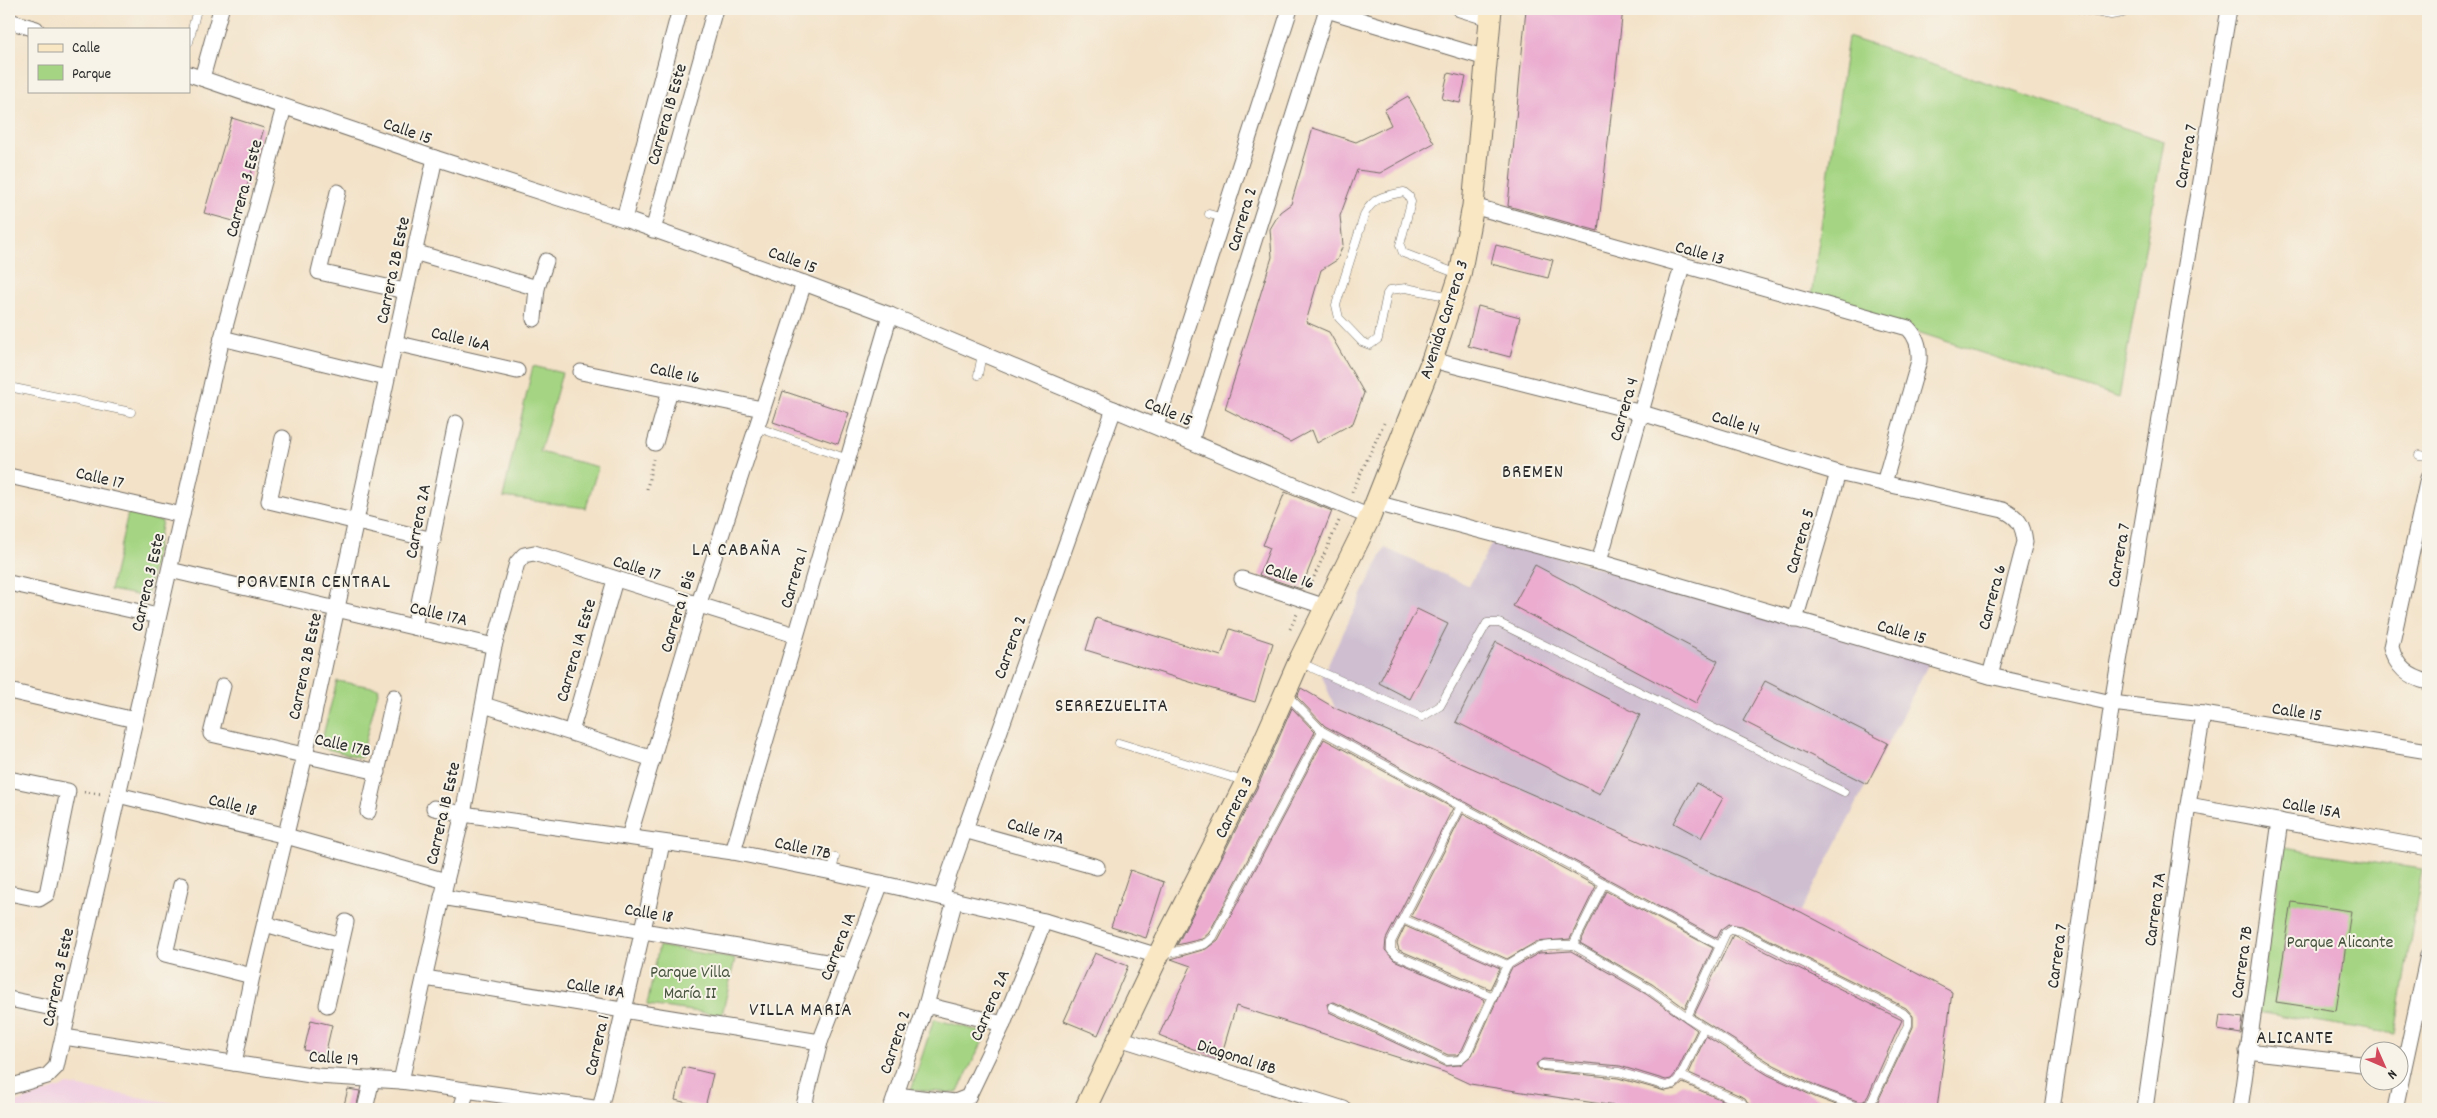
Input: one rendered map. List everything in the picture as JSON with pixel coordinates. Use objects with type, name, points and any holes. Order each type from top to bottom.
[{"type":"main road","name":"Avenida Carrera 3","points":[[1373,510],[1432,360],[1460,275],[1473,206],[1490,13]]},
{"type":"main road","name":"Carrera 3","points":[[1088,1108],[1118,1038],[1246,782],[1299,662],[1373,510]]},
{"type":"street","points":[[195,76],[222,9]]},
{"type":"street","name":"Carrera 1B Este","points":[[624,219],[680,9]]},
{"type":"street","name":"Carrera 1B Este","points":[[653,230],[715,9]]},
{"type":"street","name":"Carrera 2","points":[[1156,426],[1216,216],[1290,9]]},
{"type":"street","points":[[1326,9],[1486,58]]},
{"type":"street","name":"Carrera 2","points":[[1191,441],[1326,9]]},
{"type":"street","points":[[1460,9],[1490,13]]},
{"type":"street","name":"Carrera 7","points":[[2052,1109],[2112,703],[2229,9]]},
{"type":"street","points":[[9,21],[33,28]]},
{"type":"street","name":"Calle 15","points":[[195,76],[436,158],[624,219],[804,283],[890,316],[1345,506],[1373,510],[1598,562],[1990,676],[2112,703],[2203,714],[2428,752]]},
{"type":"street","name":"Carrera 3 Este","points":[[9,1087],[46,1076],[56,1067],[222,338],[284,107]]},
{"type":"street","name":"Carrera 2B Este","points":[[234,1063],[252,976],[305,755],[354,521],[436,158]]},
{"type":"street","points":[[338,192],[319,272],[405,291]]},
{"type":"street","name":"Calle 13","points":[[1473,206],[1908,328],[1915,336],[1919,361],[1884,483]]},
{"type":"street","points":[[414,252],[537,288]]},
{"type":"street","points":[[534,319],[537,288],[546,261]]},
{"type":"street","name":"Carrera 4","points":[[1598,562],[1642,413],[1682,266]]},
{"type":"street","name":"Carrera 1 Bis","points":[[629,837],[698,606],[804,283]]},
{"type":"street","name":"Carrera 1","points":[[734,852],[890,316]]},
{"type":"street","points":[[222,338],[386,378]]},
{"type":"street","name":"Calle 16A","points":[[395,343],[517,371]]},
{"type":"street","name":"Calle 14","points":[[1432,360],[1642,413],[1838,473],[2002,510],[2016,516],[2023,527]]},
{"type":"street","name":"Calle 16","points":[[581,372],[762,410]]},
{"type":"street","points":[[656,443],[670,390]]},
{"type":"street","name":"Carrera 2","points":[[894,1102],[926,1006],[964,830],[1114,409]]},
{"type":"street","name":"Carrera 2A","points":[[414,627],[456,423]]},
{"type":"street","points":[[283,438],[269,501],[433,540]]},
{"type":"street","name":"Carrera 5","points":[[1796,620],[1838,473]]},
{"type":"street","name":"Calle 17","points":[[9,476],[182,515]]},
{"type":"street","points":[[2428,478],[2392,646],[2394,660],[2403,670],[2417,679],[2428,682]]},
{"type":"street","name":"Carrera 6","points":[[1990,676],[2025,542],[2023,527]]},
{"type":"street","name":"Calle 17","points":[[524,555],[534,553],[698,606],[796,635]]},
{"type":"street","name":"Carrera 1B Este","points":[[401,1081],[442,897],[463,814],[494,646],[513,570],[524,555]]},
{"type":"street","name":"Calle 17A","points":[[170,570],[494,646]]},
{"type":"street","name":"Calle 16","points":[[1242,579],[1326,607]]},
{"type":"street","name":"Carrera 1A Este","points":[[571,732],[615,580]]},
{"type":"street","points":[[9,583],[158,616]]},
{"type":"street","name":"Calle 17B","points":[[223,686],[211,734],[378,772]]},
{"type":"street","points":[[9,691],[135,720]]},
{"type":"street","points":[[368,812],[394,696]]},
{"type":"street","points":[[484,705],[652,759]]},
{"type":"street","name":"Carrera 7A","points":[[2145,1109],[2188,805],[2203,714]]},
{"type":"street","points":[[9,779],[68,791],[47,894],[39,899],[9,892]]},
{"type":"street","name":"Calle 18","points":[[118,796],[286,836],[446,881]]},
{"type":"street","name":"Calle 15A","points":[[2188,805],[2428,848]]},
{"type":"street","name":"Calle 17B","points":[[434,808],[463,814],[662,843],[834,865],[881,883],[1044,921],[1158,956]]},
{"type":"street","name":"Carrera 7B","points":[[2240,1109],[2280,820]]},
{"type":"street","name":"Calle 17A","points":[[964,830],[1097,867]]},
{"type":"street","name":"Carrera 1","points":[[600,1109],[623,1010],[645,930],[662,843]]},
{"type":"street","name":"Carrera 1A","points":[[803,1109],[820,1042],[881,883]]},
{"type":"street","points":[[181,885],[165,954],[252,976]]},
{"type":"street","name":"Calle 18","points":[[442,897],[850,966]]},
{"type":"street","name":"Carrera 2A","points":[[894,1102],[955,1102],[963,1101],[968,1097],[1003,1024],[1044,921]]},
{"type":"street","points":[[327,1005],[346,922]]},
{"type":"street","points":[[265,924],[340,946]]},
{"type":"street","points":[[2409,1040],[2428,955]]},
{"type":"street","name":"Calle 18A","points":[[425,978],[820,1042]]},
{"type":"street","points":[[9,999],[68,1011]]},
{"type":"street","points":[[926,1006],[1003,1024]]},
{"type":"street","name":"Calle 19","points":[[64,1037],[317,1076],[401,1081],[600,1109]]},
{"type":"street","name":"Diagonal 18B","points":[[1118,1038],[1344,1109]]},
{"type":"street","points":[[2247,1051],[2360,1064]]},
{"type":"street","points":[[365,1109],[372,1079]]},
{"type":"street","points":[[461,1109],[467,1090]]},
{"type":"street","points":[[2395,1109],[2398,1090]]},
{"type":"lane","points":[[190,38],[197,9]]},
{"type":"lane","points":[[2080,9],[2111,15],[2123,13],[2125,9]]},
{"type":"lane","points":[[1453,297],[1406,288],[1390,290],[1387,294],[1378,340],[1370,345],[1362,342],[1339,318],[1336,305],[1365,213],[1372,202],[1381,197],[1404,192],[1412,202],[1400,245],[1403,253],[1460,275]]},
{"type":"lane","points":[[978,375],[982,354]]},
{"type":"lane","points":[[9,387],[131,412]]},
{"type":"lane","points":[[756,427],[848,459]]},
{"type":"lane","points":[[2419,455],[2428,456]]},
{"type":"lane","points":[[1299,662],[1422,717],[1440,706],[1487,623],[1498,623],[1844,792]]},
{"type":"lane","points":[[1286,693],[1322,730],[1720,946]]},
{"type":"lane","points":[[1158,956],[1205,944],[1213,937],[1322,730]]},
{"type":"lane","points":[[1119,743],[1246,782]]},
{"type":"lane","points":[[1461,806],[1391,942],[1391,950],[1396,955],[1493,996]]},
{"type":"lane","points":[[1573,945],[1604,883]]},
{"type":"lane","points":[[1403,919],[1507,965]]},
{"type":"lane","points":[[1332,1007],[1447,1061],[1459,1060],[1467,1053],[1507,965],[1537,947],[1549,944],[1573,945],[1649,989],[1687,1017],[1771,1070],[1817,1092],[1860,1108],[1868,1106],[1873,1099],[1908,1025],[1908,1018],[1903,1014],[1819,969],[1740,931],[1732,929],[1726,933],[1687,1017]]},
{"type":"lane","points":[[1542,1065],[1619,1072],[1666,1086],[1674,1084],[1681,1076],[1704,1028]]},
{"type":"lane","points":[[1681,1076],[1742,1103]]},
{"type":"path","points":[[1289,632],[1387,415]]},
{"type":"path","points":[[647,489],[656,443]]},
{"type":"path","points":[[68,791],[118,796]]},
{"type":"shaded area","points":[[1494,539],[1930,661],[1801,912],[1335,708],[1322,676],[1385,548],[1469,586]]},
{"type":"shaded area","points":[[68,1085],[208,1109],[9,1109],[9,1105]]},
{"type":"green space","points":[[1848,37],[2164,141],[2119,398],[1811,297]]},
{"type":"green space","points":[[533,366],[562,373],[540,452],[598,467],[586,508],[503,497]]},
{"type":"green space","points":[[128,513],[162,521],[147,597],[110,590]]},
{"type":"green space","points":[[337,681],[379,688],[361,758],[320,747]]},
{"type":"green space","name":"Parque Alicante","points":[[2284,848],[2422,869],[2395,1034],[2257,1012]]},
{"type":"green space","name":"Parque Villa María II","points":[[659,946],[735,959],[722,1015],[647,1005]]},
{"type":"green space","points":[[934,1019],[987,1033],[957,1093],[911,1090]]},
{"type":"building","points":[[1526,9],[1623,9],[1598,231],[1508,206]]},
{"type":"building","points":[[1448,73],[1466,77],[1460,103],[1442,99]]},
{"type":"building","points":[[1408,96],[1434,143],[1380,173],[1357,170],[1340,216],[1343,245],[1337,260],[1321,270],[1306,322],[1329,332],[1364,393],[1353,423],[1317,443],[1312,430],[1290,442],[1225,409],[1272,257],[1270,229],[1280,212],[1291,204],[1313,128],[1356,142],[1391,125],[1384,110]]},
{"type":"building","points":[[232,118],[264,128],[237,222],[204,213]]},
{"type":"building","points":[[1496,245],[1553,260],[1548,278],[1491,264]]},
{"type":"building","points":[[1478,306],[1520,317],[1510,357],[1468,346]]},
{"type":"building","points":[[783,391],[849,413],[838,444],[773,422]]},
{"type":"building","points":[[1285,492],[1332,511],[1301,589],[1259,575],[1270,548],[1263,545]]},
{"type":"building","points":[[1535,565],[1718,661],[1696,703],[1513,606]]},
{"type":"building","points":[[1417,609],[1448,624],[1410,699],[1379,683]]},
{"type":"building","points":[[1096,618],[1221,656],[1230,629],[1273,643],[1255,702],[1086,650]]},
{"type":"building","points":[[1496,642],[1640,715],[1600,794],[1456,722]]},
{"type":"building","points":[[1765,681],[1888,743],[1867,784],[1743,721]]},
{"type":"building","points":[[1301,688],[1335,708],[1801,912],[1952,992],[1937,1109],[1872,1109],[1878,1101],[1913,1027],[1913,1016],[1906,1008],[1742,926],[1729,924],[1721,930],[1717,938],[1325,726],[1297,697]]},
{"type":"building","points":[[1292,708],[1315,732],[1209,933],[1202,939],[1177,945],[1257,788]]},
{"type":"building","points":[[1324,739],[1453,808],[1386,939],[1385,950],[1394,960],[1485,1000],[1462,1050],[1457,1055],[1448,1055],[1334,1002],[1327,1004],[1329,1012],[1445,1066],[1460,1065],[1472,1055],[1511,969],[1539,953],[1571,951],[1646,994],[1697,1030],[1676,1073],[1671,1079],[1666,1080],[1620,1066],[1543,1059],[1536,1064],[1539,1070],[1618,1078],[1665,1091],[1676,1089],[1683,1083],[1740,1108],[1745,1108],[1748,1103],[1745,1098],[1689,1073],[1706,1036],[1768,1075],[1815,1097],[1847,1109],[1634,1109],[1470,1084],[1444,1072],[1236,1006],[1220,1060],[1159,1035],[1191,966],[1171,959],[1206,949],[1218,940]]},
{"type":"building","points":[[1696,783],[1723,798],[1701,838],[1674,823]]},
{"type":"building","points":[[1463,814],[1596,886],[1570,939],[1536,942],[1507,959],[1411,916]]},
{"type":"building","points":[[1130,870],[1164,882],[1146,938],[1111,927]]},
{"type":"building","points":[[1606,891],[1713,948],[1685,1008],[1652,984],[1580,943]]},
{"type":"building","points":[[2292,902],[2351,911],[2336,1011],[2276,1002]]},
{"type":"building","points":[[1405,926],[1500,968],[1490,989],[1399,950],[1397,943]]},
{"type":"building","points":[[1733,935],[1902,1020],[1864,1101],[1860,1102],[1819,1087],[1774,1065],[1694,1015]]},
{"type":"building","points":[[1095,953],[1128,966],[1098,1035],[1064,1021]]},
{"type":"building","points":[[2220,1015],[2243,1018],[2241,1034],[2218,1030]]},
{"type":"building","points":[[311,1020],[332,1025],[325,1055],[304,1050]]},
{"type":"building","points":[[683,1067],[713,1074],[705,1107],[675,1100]]},
{"type":"building","points":[[348,1089],[360,1091],[356,1109],[343,1109]]},
{"type":"district","name":"BREMEN","points":[[1533,470]]},
{"type":"district","name":"LA CABAÑA","points":[[737,548]]},
{"type":"district","name":"PORVENIR CENTRAL","points":[[314,580]]},
{"type":"district","name":"SERREZUELITA","points":[[1112,704]]},
{"type":"district","name":"VILLA MARIA","points":[[801,1008]]},
{"type":"district","name":"ALICANTE","points":[[2295,1036]]}]
